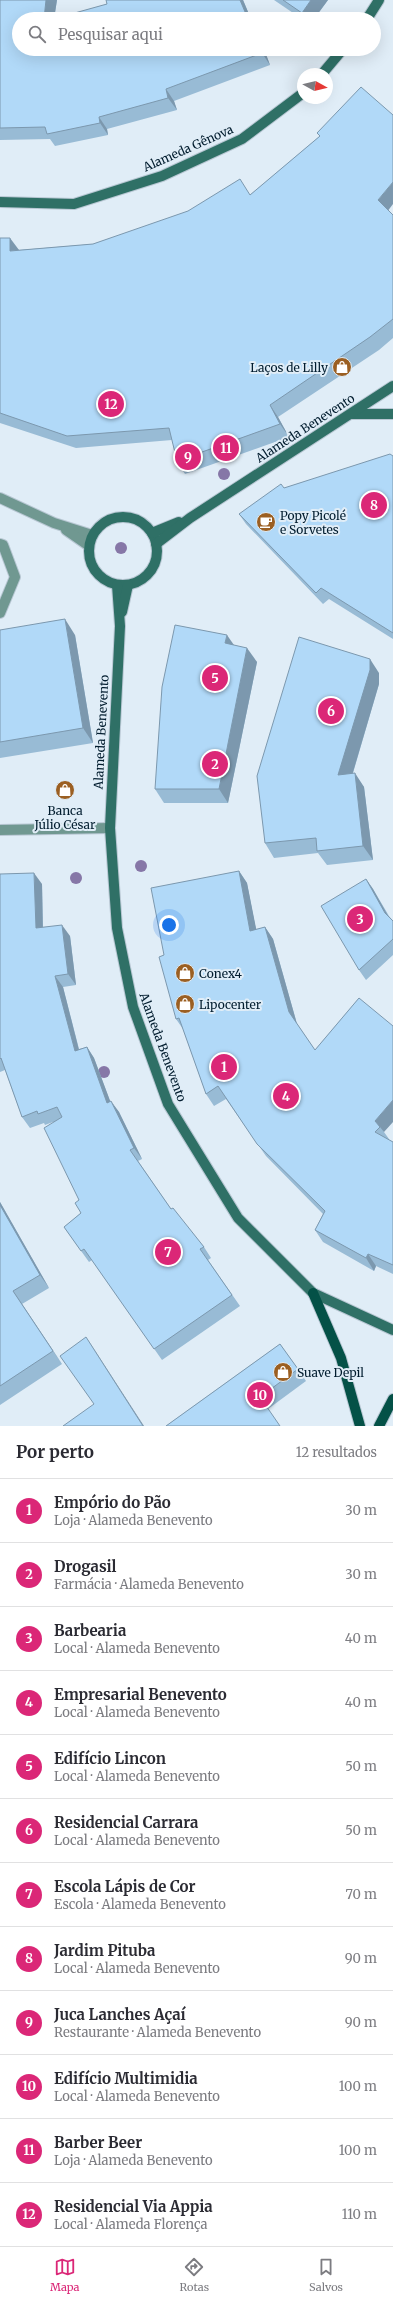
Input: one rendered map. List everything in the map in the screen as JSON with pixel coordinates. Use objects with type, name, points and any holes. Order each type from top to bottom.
[{"type":"main road","points":[[313,1293],[341,1358],[360,1426]]},
{"type":"main road","points":[[379,1426],[393,1399]]},
{"type":"street","points":[[371,12],[379,0]]},
{"type":"street","points":[[327,68],[337,56]]},
{"type":"street","name":"Alameda Gênova","points":[[0,202],[74,204],[162,176],[242,139],[297,98]]},
{"type":"street","name":"Alameda Benevento","points":[[156,544],[190,518],[393,386]]},
{"type":"street","points":[[352,414],[393,414]]},
{"type":"street","points":[[0,498],[54,523],[92,535]]},
{"type":"street","points":[[121,517],[133,518],[144,524],[152,533],[156,544],[154,566],[147,575],[138,582],[128,585],[117,585],[107,582],[92,567],[89,556],[89,546],[92,535],[109,519],[121,517]]},
{"type":"street","name":"Alameda Benevento","points":[[152,533],[190,518]]},
{"type":"street","points":[[54,523],[89,546]]},
{"type":"street","points":[[0,544],[2,545],[15,577],[0,613]]},
{"type":"street","name":"Alameda Benevento","points":[[117,585],[120,626],[110,828],[116,928],[133,1007],[168,1104],[238,1218],[313,1293],[393,1330]]},
{"type":"street","name":"Alameda Benevento","points":[[120,626],[128,585]]},
{"type":"street","points":[[0,830],[110,828]]},
{"type":"building","points":[[0,0],[46,0],[45,12],[12,12],[12,56],[254,56],[166,89],[168,98],[99,117],[100,123],[47,134],[45,127],[0,128]]},
{"type":"building","points":[[106,0],[240,0],[245,12],[78,12],[107,4]]},
{"type":"building","points":[[283,0],[311,0],[303,12]]},
{"type":"building","points":[[361,87],[393,115],[393,182],[378,200],[393,215],[393,319],[370,337],[270,405],[280,424],[177,461],[169,428],[67,436],[0,413],[0,238],[10,238],[10,251],[93,244],[188,211],[240,179],[250,195],[320,136],[317,133]]},
{"type":"building","points":[[390,454],[393,456],[393,633],[321,588],[316,593],[239,514],[281,484],[284,488]]},
{"type":"building","points":[[65,619],[83,728],[0,742],[0,630]]},
{"type":"building","points":[[175,625],[227,635],[225,643],[247,648],[219,789],[155,789],[162,687]]},
{"type":"building","points":[[299,637],[370,659],[370,670],[338,775],[355,773],[363,846],[317,851],[316,838],[265,843],[257,776]]},
{"type":"building","points":[[239,871],[250,931],[265,927],[289,1012],[315,1050],[359,998],[393,1026],[393,1100],[375,1121],[380,1127],[375,1132],[393,1142],[393,1265],[368,1254],[366,1258],[315,1230],[325,1211],[257,1144],[218,1086],[206,1094],[179,1018],[176,1019],[159,957],[164,955],[151,888]]},
{"type":"building","points":[[34,873],[36,928],[62,925],[68,974],[55,976],[75,1051],[87,1047],[107,1103],[111,1101],[134,1148],[130,1150],[171,1209],[173,1208],[204,1247],[200,1249],[232,1295],[154,1349],[84,1249],[81,1251],[64,1227],[81,1213],[75,1203],[79,1200],[44,1128],[62,1117],[57,1107],[38,1114],[37,1111],[22,1117],[1,1058],[0,1059],[0,874]]},
{"type":"building","points":[[366,879],[385,913],[393,921],[393,939],[359,970],[321,906]]},
{"type":"building","points":[[0,1205],[40,1275],[13,1291],[53,1351],[0,1386]]},
{"type":"building","points":[[86,1337],[143,1426],[63,1426],[94,1404],[60,1356]]},
{"type":"building","points":[[280,1344],[298,1369],[260,1397],[280,1426],[166,1426]]},
{"type":"place","name":"Laços de Lilly","points":[[342,367]]},
{"type":"place","name":"Residencial Via Appia","points":[[111,404]]},
{"type":"place","name":"Barber Beer","points":[[226,448]]},
{"type":"place","name":"Juca Lanches Açaí","points":[[188,457]]},
{"type":"place","name":"Jardim Pituba","points":[[374,505]]},
{"type":"place","name":"Popy Picolé e Sorvetes","points":[[266,522]]},
{"type":"place","name":"Edifício Lincon","points":[[215,678]]},
{"type":"place","name":"Residencial Carrara","points":[[331,711]]},
{"type":"place","name":"Drogasil","points":[[215,764]]},
{"type":"place","name":"Banca Júlio César","points":[[65,790]]},
{"type":"place","name":"Barbearia","points":[[360,919]]},
{"type":"place","name":"Conex4","points":[[185,973]]},
{"type":"place","name":"Lipocenter","points":[[185,1004]]},
{"type":"place","name":"Empório do Pão","points":[[224,1067]]},
{"type":"place","name":"Empresarial Benevento","points":[[286,1096]]},
{"type":"place","name":"Escola Lápis de Cor","points":[[168,1252]]},
{"type":"place","name":"Suave Depil","points":[[283,1372]]},
{"type":"place","name":"Edifício Multimidia","points":[[260,1395]]}]
